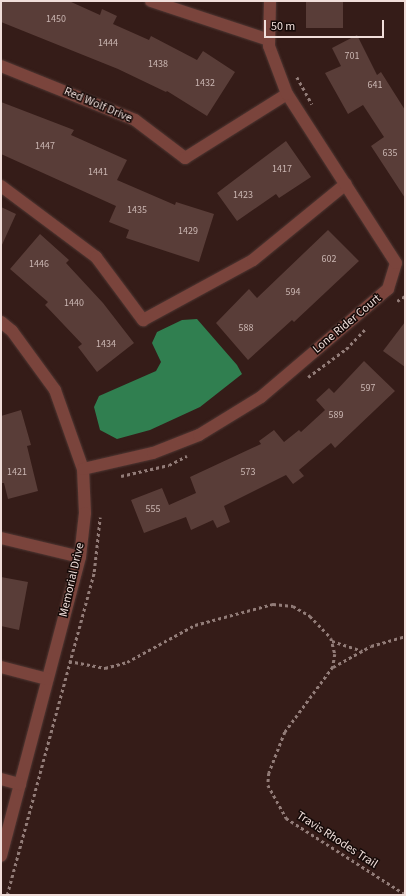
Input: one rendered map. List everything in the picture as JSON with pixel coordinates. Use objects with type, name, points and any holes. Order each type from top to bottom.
[{"type":"street","points":[[151,1],[269,40]]},
{"type":"street","name":"Lone Rider Court","points":[[83,468],[153,453],[199,436],[261,397],[388,289],[396,263],[288,94],[269,46],[270,1]]},
{"type":"street","name":"Red Wolf Drive","points":[[1,66],[135,120],[185,158],[288,94]]},
{"type":"street","points":[[1,186],[96,257],[143,320],[253,260],[346,184]]},
{"type":"street","name":"Memorial Drive","points":[[1,322],[12,331],[55,390],[83,468],[85,513],[80,557],[1,856]]},
{"type":"street","points":[[1,538],[80,557]]},
{"type":"street","points":[[1,668],[47,679]]},
{"type":"street","points":[[1,779],[20,784]]},
{"type":"path","points":[[293,70],[316,111]]},
{"type":"path","points":[[392,303],[405,296]]},
{"type":"path","points":[[302,382],[346,349],[366,327]]},
{"type":"path","points":[[117,477],[169,465],[190,455]]},
{"type":"path","points":[[7,895],[94,572],[100,515]]},
{"type":"path","points":[[70,661],[105,668],[127,662],[195,625],[273,604],[293,606],[310,616],[332,641],[335,654],[333,667]]},
{"type":"path","name":"Travis Rhodes Trail","points":[[405,636],[362,651],[333,667],[285,732],[269,773],[268,785],[286,818],[405,894]]},
{"type":"path","points":[[332,641],[362,651]]},
{"type":"shaded area","points":[[197,319],[237,365],[242,374],[200,407],[150,430],[117,439],[100,430],[94,407],[99,396],[156,371],[161,362],[152,343],[157,332],[182,320]]},
{"type":"building","points":[[1,1],[69,1],[100,15],[102,9],[117,16],[113,24],[149,40],[151,36],[197,60],[203,51],[235,72],[207,116],[167,91],[166,92],[118,69],[1,22]]},
{"type":"building","points":[[306,1],[343,1],[343,28],[306,28]]},
{"type":"building","points":[[357,35],[377,75],[381,72],[405,110],[405,198],[371,146],[384,137],[363,105],[348,114],[325,73],[341,66],[332,48]]},
{"type":"building","points":[[1,102],[74,130],[71,135],[127,160],[117,180],[175,205],[176,202],[214,214],[199,262],[126,238],[129,230],[109,222],[116,206],[1,154]]},
{"type":"building","points":[[286,141],[311,177],[279,198],[276,194],[237,221],[217,193]]},
{"type":"building","points":[[1,207],[16,214],[1,247]]},
{"type":"building","points":[[328,230],[359,261],[294,322],[292,320],[248,360],[216,323],[249,289],[257,298]]},
{"type":"building","points":[[40,234],[69,260],[66,263],[103,303],[134,343],[97,372],[78,347],[82,344],[45,305],[48,302],[10,269]]},
{"type":"building","points":[[405,322],[405,367],[383,351]]},
{"type":"building","points":[[364,361],[395,391],[335,448],[331,443],[299,470],[304,476],[293,484],[286,475],[224,506],[230,522],[217,528],[213,520],[191,530],[186,517],[144,533],[131,500],[162,488],[169,505],[196,493],[190,477],[261,444],[259,441],[274,430],[284,442],[299,430],[301,432],[325,410],[316,400],[329,388],[334,393]]},
{"type":"building","points":[[21,410],[31,445],[27,446],[38,491],[8,499],[4,483],[1,483],[1,416]]},
{"type":"building","points":[[1,577],[28,582],[19,630],[1,626]]}]
